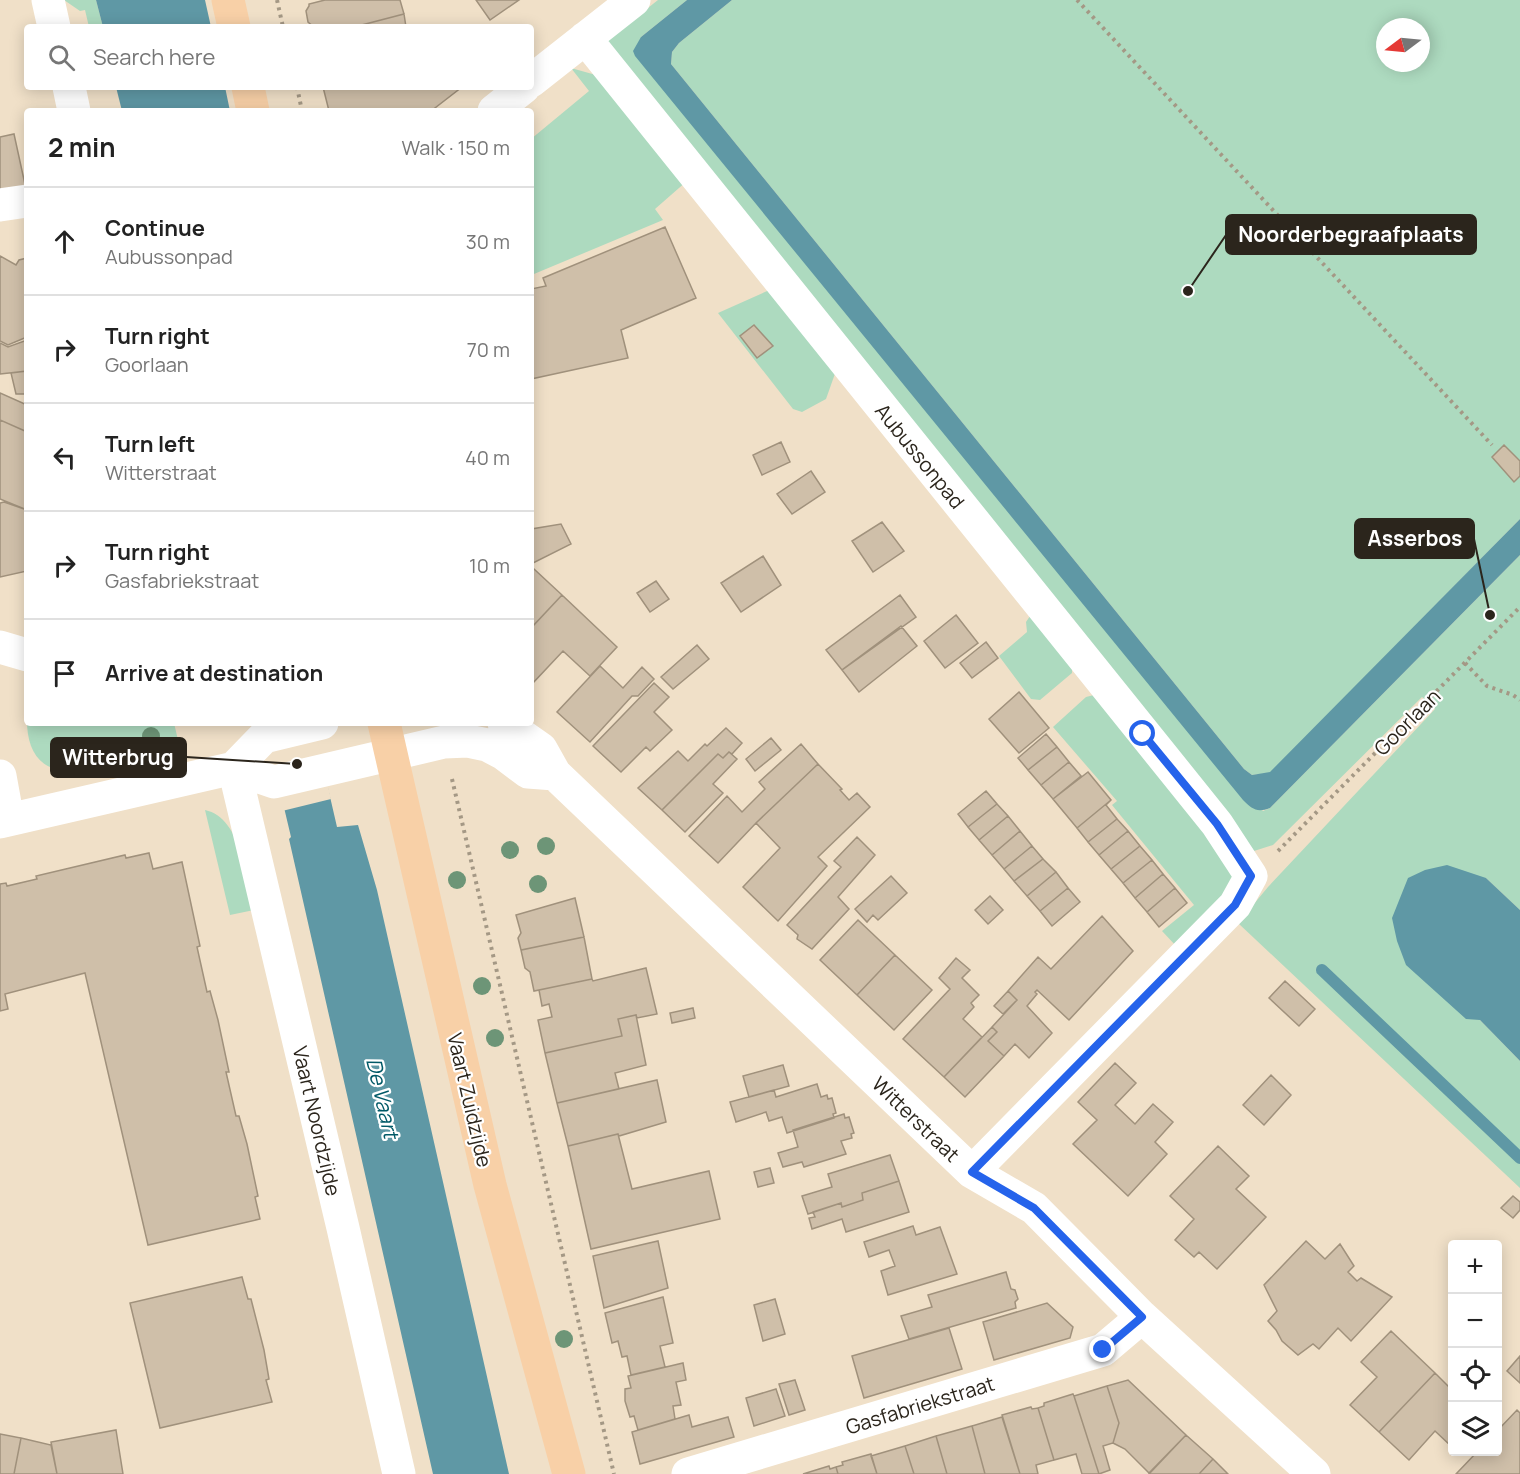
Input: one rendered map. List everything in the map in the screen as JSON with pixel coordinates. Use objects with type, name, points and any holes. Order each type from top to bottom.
[{"type":"main road","points":[[228,0],[233,24]]},
{"type":"main road","points":[[249,90],[253,108]]},
{"type":"main road","name":"Vaart Zuidzijde","points":[[387,738],[490,1185],[569,1474]]},
{"type":"street","points":[[48,0],[53,24]]},
{"type":"street","points":[[534,79],[634,0]]},
{"type":"street","name":"Aubussonpad","points":[[585,38],[1217,824],[1251,876],[1235,905],[972,1172]]},
{"type":"street","points":[[70,90],[73,108]]},
{"type":"street","points":[[498,108],[520,90]]},
{"type":"street","points":[[0,205],[24,201]]},
{"type":"street","points":[[0,647],[24,654]]},
{"type":"street","points":[[234,768],[264,737],[310,726]]},
{"type":"street","name":"Witterstraat","points":[[508,726],[541,748],[555,774],[972,1172],[1034,1208],[1142,1317],[1310,1473]]},
{"type":"street","points":[[0,776],[4,821],[234,768],[274,782],[324,769],[387,738],[444,742],[468,741],[487,745],[504,754],[528,772],[555,774]]},
{"type":"street","name":"Vaart Noordzijde","points":[[234,768],[399,1474]]},
{"type":"street","name":"Gasfabriekstraat","points":[[688,1474],[1103,1350],[1142,1317]]},
{"type":"path","points":[[277,0],[282,24]]},
{"type":"path","points":[[1077,0],[1492,445]]},
{"type":"path","points":[[298,90],[301,108]]},
{"type":"path","name":"Goorlaan","points":[[1294,837],[1520,607]]},
{"type":"path","points":[[1465,663],[1487,686],[1513,695],[1520,700]]},
{"type":"path","points":[[444,742],[615,1474]]},
{"type":"green space","points":[[64,0],[96,0],[102,24],[88,24],[85,10],[80,11]]},
{"type":"green space","points":[[658,0],[687,0],[641,37],[1263,811],[1270,808],[1520,555],[1520,910],[1486,878],[1480,1020],[1520,1061],[1520,1188],[1238,923],[1268,887],[1435,709],[1422,697],[1273,845],[1254,851],[605,42]]},
{"type":"green space","points":[[732,0],[1520,0],[1520,519],[1270,773],[1252,775],[1244,769],[671,64],[672,52],[679,43]]},
{"type":"green space","points":[[571,68],[603,77],[687,181],[655,209],[663,220],[534,274],[534,137],[589,91]]},
{"type":"green space","points":[[774,288],[837,368],[826,399],[802,412],[793,409],[718,313]]},
{"type":"green space","points":[[1032,613],[1072,662],[1072,673],[1040,700],[1031,699],[999,656],[1027,632],[1026,622]]},
{"type":"green space","points":[[1094,695],[1230,859],[1234,882],[1177,947],[1162,931],[1194,905],[1112,805],[1117,801],[1053,727],[1086,697]]},
{"type":"green space","points":[[27,726],[175,726],[178,740],[162,750],[72,771],[50,767],[42,762],[36,756]]},
{"type":"green space","points":[[205,810],[217,815],[235,837],[245,867],[254,910],[230,915]]},
{"type":"water","points":[[96,0],[205,0],[210,24],[102,24]]},
{"type":"water","points":[[687,0],[732,0],[679,43],[672,52],[671,64],[1244,769],[1252,775],[1270,772],[1520,519],[1520,555],[1270,808],[1258,810],[1252,808],[1243,800],[635,56],[633,51],[641,37]]},
{"type":"water","points":[[117,90],[226,90],[229,108],[121,108]]},
{"type":"water","name":"De Vaart","points":[[265,726],[314,726],[337,827],[358,825],[377,890],[509,1474],[433,1474],[289,839],[291,837]]},
{"type":"water","points":[[1447,865],[1486,878],[1520,910],[1520,1061],[1480,1020],[1466,1019],[1406,965],[1397,941],[1392,918],[1408,878],[1425,870]]},
{"type":"pier","points":[[262,726],[315,726],[331,799],[282,811]]},
{"type":"building","points":[[325,0],[400,0],[404,14],[366,24],[310,24],[306,11],[309,4]]},
{"type":"building","points":[[476,0],[519,0],[490,20]]},
{"type":"building","points":[[404,14],[406,24],[366,24]]},
{"type":"building","points":[[324,90],[458,90],[435,108],[328,108]]},
{"type":"building","points":[[14,134],[24,189],[0,194],[0,137]]},
{"type":"building","points":[[665,227],[696,298],[621,330],[628,358],[534,378],[534,288],[546,286],[543,278]]},
{"type":"building","points":[[0,256],[16,265],[19,260],[24,259],[24,338],[8,345],[0,341]]},
{"type":"building","points":[[754,325],[773,346],[757,358],[740,336]]},
{"type":"building","points":[[24,341],[24,371],[0,374],[0,343],[8,347]]},
{"type":"building","points":[[24,371],[24,394],[16,394],[11,373]]},
{"type":"building","points":[[0,393],[24,404],[24,431],[0,420]]},
{"type":"building","points":[[0,420],[24,431],[24,509],[0,499]]},
{"type":"building","points":[[781,442],[790,462],[762,475],[753,455]]},
{"type":"building","points":[[1504,445],[1520,461],[1520,476],[1514,482],[1492,457]]},
{"type":"building","points":[[811,471],[825,492],[792,514],[777,494]]},
{"type":"building","points":[[4,502],[24,509],[24,572],[0,577],[0,503]]},
{"type":"building","points":[[882,522],[904,551],[873,572],[852,541]]},
{"type":"building","points":[[561,524],[571,544],[534,562],[534,528]]},
{"type":"building","points":[[763,556],[781,585],[741,612],[721,583]]},
{"type":"building","points":[[534,569],[562,595],[534,625]]},
{"type":"building","points":[[656,581],[669,599],[650,612],[637,593]]},
{"type":"building","points":[[562,595],[617,647],[590,676],[563,651],[534,682],[534,625]]},
{"type":"building","points":[[900,595],[916,617],[842,670],[826,650]]},
{"type":"building","points":[[956,615],[978,643],[945,668],[924,641]]},
{"type":"building","points":[[901,626],[917,646],[859,692],[842,670]]},
{"type":"building","points":[[986,642],[998,658],[972,678],[960,663]]},
{"type":"building","points":[[697,645],[709,659],[673,689],[661,677]]},
{"type":"building","points":[[600,666],[623,688],[642,667],[654,679],[638,696],[632,696],[590,742],[557,712]]},
{"type":"building","points":[[654,683],[669,697],[654,712],[672,730],[650,751],[646,747],[621,772],[593,746]]},
{"type":"building","points":[[1019,692],[1049,728],[1019,753],[989,719]]},
{"type":"building","points":[[726,728],[742,743],[732,754],[729,752],[723,758],[718,754],[662,810],[638,788],[678,751],[688,761]]},
{"type":"building","points":[[1046,734],[1057,747],[1028,770],[1018,758]]},
{"type":"building","points":[[771,738],[781,750],[755,771],[746,759]]},
{"type":"building","points":[[801,744],[818,764],[718,863],[689,836],[727,796],[742,812],[765,789],[759,782]]},
{"type":"building","points":[[1057,747],[1069,762],[1041,785],[1028,770]]},
{"type":"building","points":[[729,752],[737,759],[713,784],[723,793],[685,832],[662,810],[718,754],[723,758]]},
{"type":"building","points":[[1069,762],[1081,776],[1053,799],[1041,785]]},
{"type":"building","points":[[818,764],[842,789],[840,790],[849,800],[857,793],[870,807],[818,857],[827,866],[778,921],[743,887],[780,848],[756,823]]},
{"type":"building","points":[[1088,772],[1111,800],[1077,828],[1053,799]]},
{"type":"building","points":[[986,791],[997,804],[968,827],[958,814]]},
{"type":"building","points":[[1111,800],[1106,805],[1117,819],[1088,842],[1077,828]]},
{"type":"building","points":[[997,804],[1008,816],[979,840],[968,827]]},
{"type":"building","points":[[1008,816],[1020,831],[992,855],[979,840]]},
{"type":"building","points":[[1117,819],[1128,831],[1099,855],[1088,842]]},
{"type":"building","points":[[1020,831],[1032,846],[1004,869],[992,855]]},
{"type":"building","points":[[1128,831],[1140,846],[1111,869],[1099,855]]},
{"type":"building","points":[[857,837],[875,855],[838,897],[849,909],[812,949],[797,939],[798,935],[787,925],[841,867],[834,861]]},
{"type":"building","points":[[1032,846],[1043,859],[1014,881],[1004,869]]},
{"type":"building","points":[[1140,846],[1152,860],[1123,883],[1111,869]]},
{"type":"building","points":[[149,853],[153,869],[182,862],[200,946],[197,947],[207,992],[210,991],[218,1020],[236,1116],[239,1116],[247,1144],[258,1196],[255,1197],[260,1219],[148,1245],[85,973],[5,994],[8,1009],[0,1011],[0,884],[6,883],[7,886],[37,879],[36,876],[125,855],[126,858]]},
{"type":"building","points":[[1043,859],[1056,872],[1027,896],[1014,881]]},
{"type":"building","points":[[1152,860],[1163,874],[1135,898],[1123,883]]},
{"type":"building","points":[[1056,872],[1068,888],[1040,911],[1027,896]]},
{"type":"building","points":[[1163,874],[1175,888],[1147,912],[1135,898]]},
{"type":"building","points":[[891,876],[907,893],[878,920],[873,915],[867,922],[855,909]]},
{"type":"building","points":[[1068,888],[1080,902],[1052,926],[1040,911]]},
{"type":"building","points":[[1175,888],[1187,903],[1159,927],[1147,912]]},
{"type":"building","points":[[990,896],[1003,910],[988,924],[975,910]]},
{"type":"building","points":[[575,898],[584,937],[521,950],[518,938],[521,933],[516,915]]},
{"type":"building","points":[[1102,916],[1133,951],[1069,1020],[1037,990],[1035,992],[1037,994],[1027,1006],[1052,1033],[1029,1058],[1015,1044],[1004,1056],[988,1041],[997,1032],[992,1027],[1017,1000],[1008,991],[1038,957],[1051,969]]},
{"type":"building","points":[[858,920],[895,955],[857,995],[820,960]]},
{"type":"building","points":[[584,937],[592,979],[534,991],[530,972],[525,968],[521,950]]},
{"type":"building","points":[[895,955],[932,990],[894,1030],[857,995]]},
{"type":"building","points":[[956,958],[970,970],[962,978],[979,995],[971,1003],[974,1007],[963,1019],[982,1037],[944,1077],[903,1039],[950,989],[939,978]]},
{"type":"building","points":[[646,968],[657,1014],[618,1019],[622,1036],[545,1053],[538,1020],[552,1017],[549,1004],[542,1006],[539,990],[592,979],[593,981]]},
{"type":"building","points":[[1285,981],[1315,1009],[1299,1026],[1269,998]]},
{"type":"building","points":[[1008,991],[1017,1000],[1003,1014],[994,1006]]},
{"type":"building","points":[[693,1008],[695,1018],[672,1023],[670,1013]]},
{"type":"building","points":[[636,1015],[646,1065],[615,1073],[619,1089],[557,1103],[545,1053],[622,1036],[618,1019]]},
{"type":"building","points":[[992,1027],[997,1032],[988,1041],[1004,1056],[965,1097],[944,1077]]},
{"type":"building","points":[[1115,1063],[1136,1083],[1115,1105],[1135,1124],[1153,1104],[1173,1122],[1155,1142],[1167,1154],[1128,1196],[1073,1144],[1097,1120],[1078,1102]]},
{"type":"building","points":[[783,1065],[789,1086],[749,1097],[743,1076]]},
{"type":"building","points":[[1271,1075],[1291,1095],[1264,1125],[1243,1105]]},
{"type":"building","points":[[657,1080],[666,1122],[619,1136],[618,1134],[568,1146],[557,1103]]},
{"type":"building","points":[[817,1084],[821,1097],[827,1095],[828,1099],[832,1098],[836,1113],[833,1114],[834,1118],[787,1133],[782,1117],[769,1121],[766,1112],[736,1122],[730,1102],[774,1090],[776,1097]]},
{"type":"building","points":[[844,1114],[845,1118],[849,1117],[854,1133],[851,1134],[852,1138],[841,1141],[846,1154],[804,1167],[802,1162],[783,1167],[778,1153],[798,1147],[793,1130]]},
{"type":"building","points":[[618,1134],[632,1189],[709,1171],[720,1219],[591,1249],[568,1146]]},
{"type":"building","points":[[1218,1146],[1249,1176],[1236,1189],[1266,1217],[1217,1269],[1199,1252],[1194,1257],[1175,1240],[1194,1219],[1170,1196]]},
{"type":"building","points":[[890,1155],[899,1181],[862,1193],[863,1200],[842,1207],[841,1203],[808,1214],[802,1196],[832,1187],[828,1174]]},
{"type":"building","points":[[770,1168],[774,1183],[758,1187],[754,1172]]},
{"type":"building","points":[[899,1181],[909,1212],[846,1232],[842,1219],[812,1229],[809,1218],[815,1217],[813,1212],[841,1203],[842,1207],[863,1200],[862,1193]]},
{"type":"building","points":[[1513,1196],[1520,1202],[1520,1210],[1513,1218],[1501,1208]]},
{"type":"building","points":[[913,1226],[916,1235],[940,1227],[957,1274],[888,1295],[881,1271],[895,1266],[889,1250],[869,1257],[864,1242]]},
{"type":"building","points":[[658,1241],[668,1288],[604,1308],[593,1256]]},
{"type":"building","points":[[1306,1241],[1325,1259],[1340,1244],[1354,1266],[1348,1272],[1357,1281],[1361,1278],[1392,1297],[1351,1341],[1338,1328],[1319,1349],[1313,1344],[1298,1355],[1282,1341],[1268,1321],[1277,1311],[1264,1285]]},
{"type":"building","points":[[1006,1272],[1011,1289],[1015,1290],[1018,1299],[1015,1302],[1016,1308],[909,1339],[901,1316],[932,1307],[928,1295]]},
{"type":"building","points":[[242,1277],[248,1299],[251,1299],[264,1350],[269,1379],[266,1380],[272,1402],[160,1428],[130,1303]]},
{"type":"building","points":[[663,1297],[673,1343],[660,1346],[665,1367],[631,1375],[627,1356],[622,1357],[618,1341],[612,1343],[605,1313]]},
{"type":"building","points":[[775,1299],[785,1334],[763,1341],[754,1305]]},
{"type":"building","points":[[1047,1303],[1073,1327],[1070,1338],[994,1360],[983,1322]]},
{"type":"building","points":[[949,1328],[962,1369],[864,1398],[852,1356]]},
{"type":"building","points":[[1391,1331],[1435,1373],[1379,1432],[1350,1405],[1377,1377],[1361,1362]]},
{"type":"building","points":[[1520,1356],[1520,1383],[1507,1371]]},
{"type":"building","points":[[683,1363],[686,1380],[676,1382],[681,1405],[673,1406],[675,1419],[638,1430],[634,1416],[630,1417],[625,1401],[625,1389],[631,1388],[628,1376]]},
{"type":"building","points":[[1435,1373],[1448,1386],[1448,1443],[1435,1431],[1409,1460],[1379,1432]]},
{"type":"building","points":[[795,1380],[805,1410],[789,1415],[779,1384]]},
{"type":"building","points":[[1128,1380],[1186,1435],[1149,1473],[1125,1449],[1113,1443],[1119,1423],[1107,1386]]},
{"type":"building","points":[[1107,1386],[1119,1423],[1113,1443],[1103,1446],[1110,1470],[1099,1474],[1074,1396]]},
{"type":"building","points":[[776,1389],[785,1416],[754,1426],[746,1398]]},
{"type":"building","points":[[1073,1394],[1099,1474],[1082,1474],[1076,1454],[1054,1460],[1038,1408],[1044,1406],[1044,1403]]},
{"type":"building","points":[[1031,1407],[1032,1409],[1038,1408],[1054,1460],[1036,1465],[1038,1474],[1020,1474],[1002,1415]]},
{"type":"building","points":[[1517,1410],[1520,1413],[1520,1474],[1456,1474],[1473,1456],[1502,1456],[1502,1426]]},
{"type":"building","points":[[689,1415],[692,1427],[728,1417],[734,1437],[640,1464],[632,1432]]},
{"type":"building","points":[[1002,1417],[1020,1474],[985,1474],[972,1426]]},
{"type":"building","points":[[972,1426],[985,1474],[947,1474],[936,1436]]},
{"type":"building","points":[[116,1430],[123,1474],[57,1474],[51,1442]]},
{"type":"building","points":[[0,1434],[21,1438],[14,1474],[0,1474]]},
{"type":"building","points":[[1186,1435],[1213,1459],[1199,1474],[1149,1474]]},
{"type":"building","points":[[936,1436],[947,1474],[914,1474],[905,1446]]},
{"type":"building","points":[[21,1438],[51,1445],[57,1474],[14,1474]]},
{"type":"building","points":[[905,1446],[914,1474],[877,1474],[871,1456]]},
{"type":"building","points":[[871,1454],[877,1474],[838,1474],[836,1467],[843,1465],[842,1462]]},
{"type":"building","points":[[1213,1459],[1228,1474],[1199,1474]]},
{"type":"building","points":[[829,1466],[830,1469],[836,1467],[838,1474],[803,1474]]},
{"type":"waterway","points":[[1322,970],[1520,1158]]},
{"type":"place","name":"Noorderbegraafplaats","points":[[1188,291]]},
{"type":"place","name":"Asserbos","points":[[1490,615]]},
{"type":"place","name":"Witterbrug","points":[[297,764]]},
{"type":"route","points":[[1103,1350],[1142,1317],[1034,1208],[972,1172],[1235,905],[1251,876],[1217,824],[1143,734]]}]
